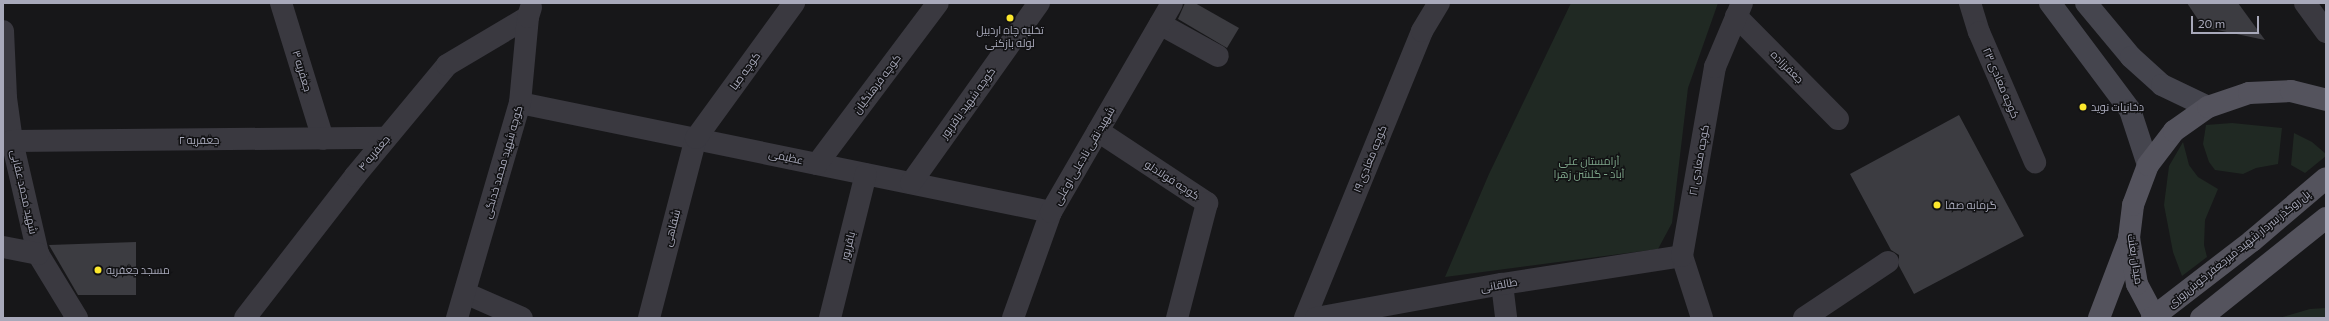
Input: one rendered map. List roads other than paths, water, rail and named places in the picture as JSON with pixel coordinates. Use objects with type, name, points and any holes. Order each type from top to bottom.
[{"type":"main road","points":[[2050,3],[2130,110],[2148,165]]},
{"type":"main road","points":[[2086,3],[2131,57],[2162,85],[2208,107]]},
{"type":"main road","name":"میدان بعثت","points":[[2155,318],[2137,284],[2129,238],[2133,205],[2148,165],[2174,132],[2208,107],[2256,93],[2291,91],[2326,100]]},
{"type":"main road","name":"پل روگذر سردار شهید میرجعفر خوش‌روزی","points":[[2152,318],[2252,241],[2326,178]]},
{"type":"main road","points":[[2201,318],[2326,218]]},
{"type":"main road","points":[[2099,318],[2129,238]]},
{"type":"street","name":"جعفریه ۳","points":[[281,3],[323,139]]},
{"type":"street","name":"کوچه صبا","points":[[696,138],[794,3]]},
{"type":"street","name":"کوچه فرهنگیان","points":[[817,164],[938,3]]},
{"type":"street","name":"کوچه شهید باقرپور","points":[[911,183],[1039,3]]},
{"type":"street","name":"شهید نقی نادعلی اوغلی","points":[[1013,318],[1051,212],[1172,3]]},
{"type":"street","name":"کوچه معادی ۱۹","points":[[1305,318],[1422,32],[1439,3]]},
{"type":"street","name":"کوچه معادی ۲۳","points":[[1970,3],[1979,32],[2035,162]]},
{"type":"street","points":[[2305,3],[2326,32]]},
{"type":"street","name":"جعفرزاده","points":[[1739,9],[1838,118]]},
{"type":"street","name":"کوچه معادی ۲۱","points":[[1702,318],[1682,256],[1715,67],[1739,9]]},
{"type":"street","name":"کوچه شهید محمد خدنگی","points":[[457,318],[520,103],[530,10]]},
{"type":"street","name":"جعفریه ۴","points":[[245,318],[386,138],[446,65],[530,10]]},
{"type":"street","points":[[1160,24],[1218,56]]},
{"type":"street","name":"شهید محمد عقابی","points":[[3,31],[4,98],[12,141],[38,254],[77,318]]},
{"type":"street","name":"عظیمی","points":[[520,103],[1051,212]]},
{"type":"street","name":"کوچه فولادلو","points":[[1098,132],[1207,203],[1177,318]]},
{"type":"street","name":"جعفریه ۲","points":[[12,141],[386,138]]},
{"type":"street","name":"شفاهی","points":[[649,318],[696,138]]},
{"type":"street","name":"باقرپور","points":[[830,318],[866,174]]},
{"type":"street","points":[[3,247],[38,254]]},
{"type":"street","name":"طالقانی","points":[[1316,318],[1388,312],[1502,284],[1682,256]]},
{"type":"street","points":[[1804,318],[1888,262]]},
{"type":"street","points":[[1502,284],[1506,318]]},
{"type":"street","points":[[465,293],[522,318]]},
{"type":"place","name":"تخلیه چاه اردبیل لوله بازکنی","points":[[1010,18]]},
{"type":"place","name":"دخانیات نوید","points":[[2083,107]]},
{"type":"place","name":"گرمابه صفا","points":[[1937,205]]},
{"type":"place","name":"مسجد جعفریه","points":[[98,270]]},
{"type":"park label","name":"آرامستان علی آباد - گلشن زهرا","points":[[1589,168]]}]
